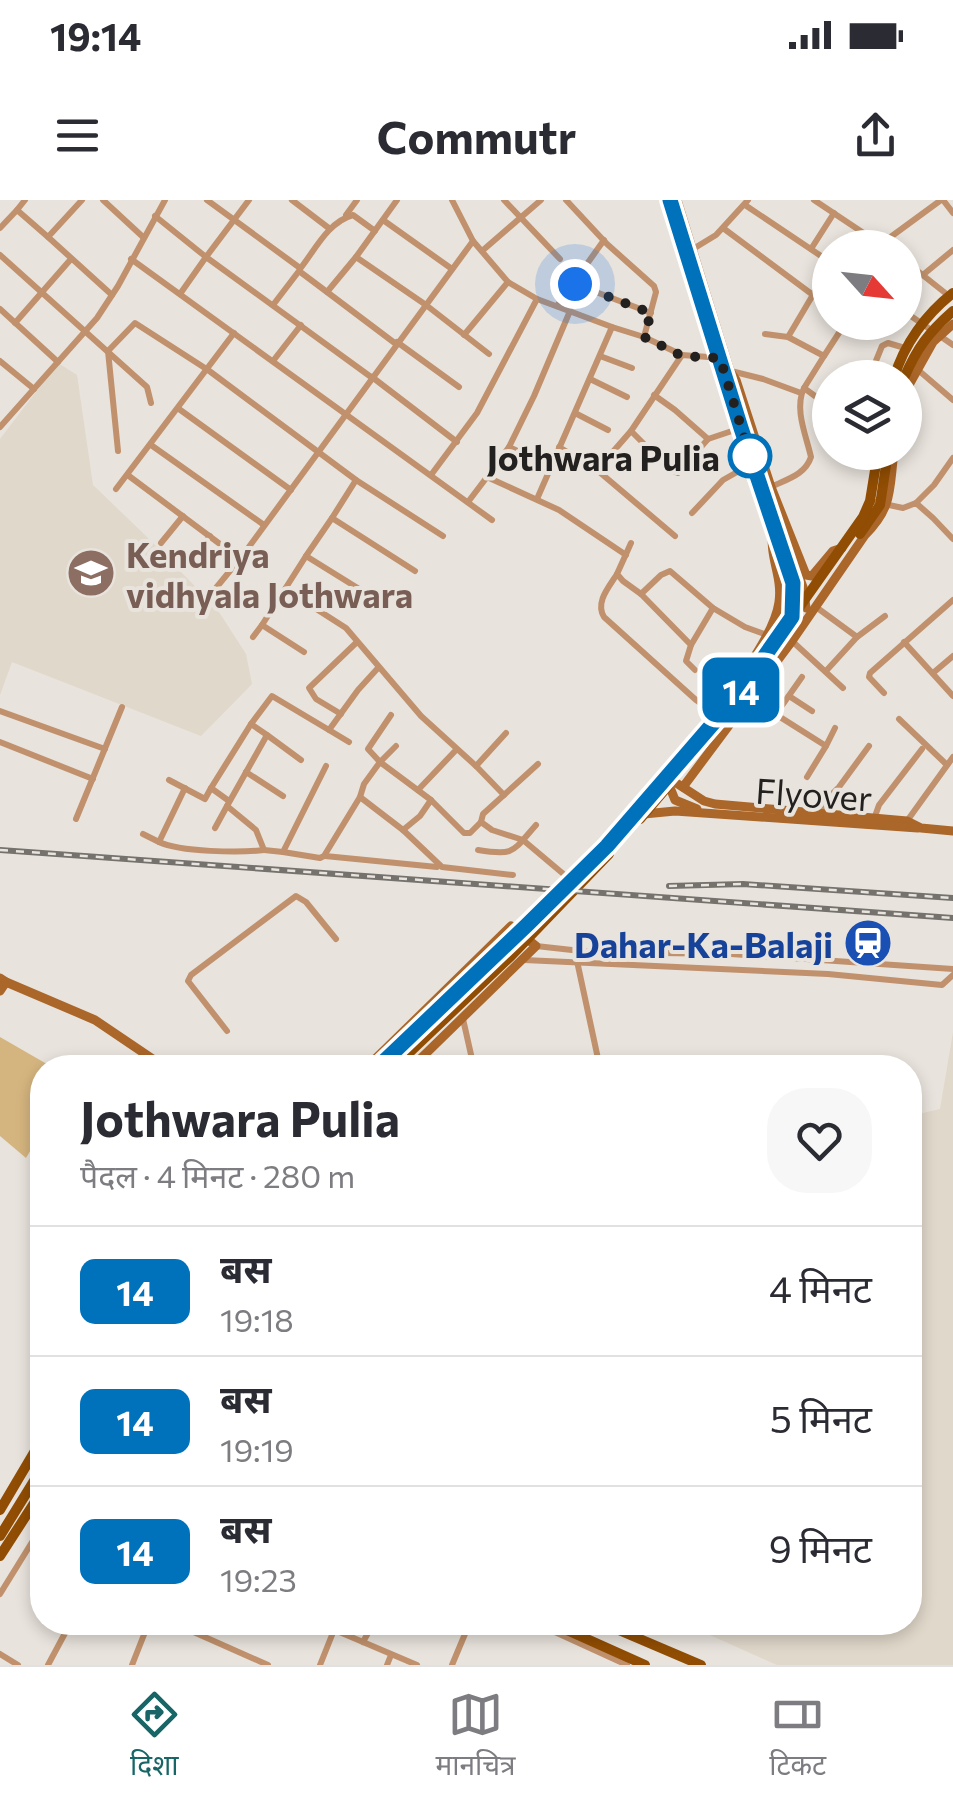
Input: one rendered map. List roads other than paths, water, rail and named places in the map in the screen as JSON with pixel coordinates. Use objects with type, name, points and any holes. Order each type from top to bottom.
[{"type":"main road","points":[[922,326],[951,294]]},
{"type":"main road","points":[[912,360],[931,330],[953,311]]},
{"type":"main road","points":[[902,360],[912,340]]},
{"type":"main road","points":[[390,1055],[607,846],[727,708],[838,553],[877,511],[878,470]]},
{"type":"main road","points":[[407,1055],[511,956],[644,814],[666,780],[719,728],[811,607],[856,540],[885,470]]},
{"type":"main road","points":[[0,1510],[30,1459]]},
{"type":"main road","points":[[0,1536],[30,1487]]},
{"type":"main road","points":[[0,1556],[30,1508]]},
{"type":"main road","points":[[578,1635],[646,1665]]},
{"type":"main road","points":[[631,1635],[701,1665]]},
{"type":"street","points":[[0,228],[25,200]]},
{"type":"street","points":[[48,237],[82,200]]},
{"type":"street","points":[[103,200],[143,237]]},
{"type":"street","points":[[0,427],[4,416],[85,332],[112,295],[165,200]]},
{"type":"street","points":[[208,200],[459,387]]},
{"type":"street","points":[[180,294],[249,200]]},
{"type":"street","points":[[292,200],[330,228]]},
{"type":"street","points":[[273,304],[330,228],[357,200]]},
{"type":"street","points":[[327,292],[397,200]]},
{"type":"street","points":[[452,200],[473,241],[508,282],[537,299],[644,337],[682,356],[724,357]]},
{"type":"street","points":[[504,200],[560,259]]},
{"type":"street","points":[[482,251],[540,200]]},
{"type":"street","points":[[566,200],[654,286],[656,292],[644,337]]},
{"type":"street","points":[[674,200],[693,249],[741,428],[793,583],[792,617]]},
{"type":"street","points":[[674,200],[766,488],[811,607],[857,638]]},
{"type":"street","points":[[814,200],[860,230]]},
{"type":"street","points":[[904,230],[942,200],[953,213]]},
{"type":"street","points":[[693,249],[716,236],[746,203],[810,249],[834,213]]},
{"type":"street","points":[[17,210],[112,295]]},
{"type":"street","points":[[343,218],[353,215],[375,231]]},
{"type":"street","points":[[155,216],[457,442]]},
{"type":"street","points":[[383,220],[452,270]]},
{"type":"street","points":[[723,228],[812,295],[788,337]]},
{"type":"street","points":[[557,306],[604,240]]},
{"type":"street","points":[[210,594],[240,559],[473,241]]},
{"type":"street","points":[[951,294],[924,274],[953,250]]},
{"type":"street","points":[[0,254],[148,387],[151,402]]},
{"type":"street","points":[[356,257],[489,354]]},
{"type":"street","points":[[15,323],[72,259]]},
{"type":"street","points":[[131,259],[492,520]]},
{"type":"street","points":[[464,335],[508,282]]},
{"type":"street","points":[[575,284],[651,313]]},
{"type":"street","points":[[431,475],[477,413],[537,299]]},
{"type":"street","points":[[0,309],[58,362]]},
{"type":"street","points":[[468,502],[509,447],[570,311]]},
{"type":"street","points":[[118,450],[108,351],[135,323],[208,370],[356,480],[444,536]]},
{"type":"street","points":[[922,362],[933,342],[953,324]]},
{"type":"street","points":[[272,361],[301,325]]},
{"type":"street","points":[[922,326],[941,334],[953,345]]},
{"type":"street","points":[[537,499],[612,327]]},
{"type":"street","points":[[116,489],[234,334]]},
{"type":"street","points":[[765,334],[788,337],[824,356]]},
{"type":"street","points":[[771,486],[798,474],[809,464],[811,457],[799,411],[803,391],[834,340]]},
{"type":"street","points":[[876,360],[882,346],[888,343],[907,348]]},
{"type":"street","points":[[600,356],[632,368]]},
{"type":"street","points":[[596,470],[631,431],[682,356]]},
{"type":"street","points":[[0,361],[34,389]]},
{"type":"street","points":[[922,373],[953,400]]},
{"type":"street","points":[[730,376],[763,379],[812,397]]},
{"type":"street","points":[[730,376],[736,380],[806,575],[812,576],[833,551],[838,553]]},
{"type":"street","points":[[590,379],[627,397]]},
{"type":"street","points":[[654,394],[708,439]]},
{"type":"street","points":[[179,409],[290,490]]},
{"type":"street","points":[[575,413],[608,430]]},
{"type":"street","points":[[631,431],[669,469],[678,472],[708,439],[741,428]]},
{"type":"street","points":[[151,445],[264,526]]},
{"type":"street","points":[[509,447],[551,467]]},
{"type":"street","points":[[559,448],[596,470],[675,536]]},
{"type":"street","points":[[870,501],[904,508],[916,503],[953,458]]},
{"type":"street","points":[[692,512],[724,480],[753,463]]},
{"type":"street","points":[[683,787],[792,641],[811,607],[880,520],[888,506],[890,470]]},
{"type":"street","points":[[128,475],[240,559]]},
{"type":"street","points":[[487,477],[537,499],[626,555]]},
{"type":"street","points":[[253,637],[356,480]]},
{"type":"street","points":[[916,503],[953,540]]},
{"type":"street","points":[[161,543],[183,516]]},
{"type":"street","points":[[332,518],[415,571]]},
{"type":"street","points":[[481,822],[492,830],[523,840],[567,878],[666,780],[768,635],[780,596],[770,542],[776,530]]},
{"type":"street","points":[[188,566],[210,536]]},
{"type":"street","points":[[632,543],[600,611],[696,700],[731,724]]},
{"type":"street","points":[[306,556],[385,604]]},
{"type":"street","points":[[642,594],[660,574],[670,571],[713,608],[768,635]]},
{"type":"street","points":[[617,574],[692,645]]},
{"type":"street","points":[[285,589],[346,628],[378,668],[504,795]]},
{"type":"street","points":[[884,693],[868,675],[953,600]]},
{"type":"street","points":[[695,670],[686,661],[713,608]]},
{"type":"street","points":[[826,671],[857,638],[885,616]]},
{"type":"street","points":[[262,625],[304,652]]},
{"type":"street","points":[[792,641],[843,688]]},
{"type":"street","points":[[341,714],[316,698],[309,688],[356,642]]},
{"type":"street","points":[[904,642],[953,696]]},
{"type":"street","points":[[933,674],[953,656]]},
{"type":"street","points":[[329,730],[378,668]]},
{"type":"street","points":[[776,714],[802,677]]},
{"type":"street","points":[[169,780],[205,799],[272,696],[350,742]]},
{"type":"street","points":[[790,696],[812,711]]},
{"type":"street","points":[[750,698],[826,746]]},
{"type":"street","points":[[76,819],[122,706]]},
{"type":"street","points":[[0,711],[105,749]]},
{"type":"street","points":[[0,722],[11,713]]},
{"type":"street","points":[[391,714],[368,749],[464,832],[470,833],[481,822],[482,814],[538,764]]},
{"type":"street","points":[[900,719],[947,765]]},
{"type":"street","points":[[251,724],[301,760]]},
{"type":"street","points":[[807,777],[836,728]]},
{"type":"street","points":[[476,766],[506,734]]},
{"type":"street","points":[[215,828],[267,735]]},
{"type":"street","points":[[0,742],[92,779]]},
{"type":"street","points":[[324,856],[364,784],[396,746]]},
{"type":"street","points":[[822,814],[822,802],[869,746]]},
{"type":"street","points":[[874,819],[879,805],[922,749]]},
{"type":"street","points":[[418,790],[456,750]]},
{"type":"street","points":[[903,824],[953,758]]},
{"type":"street","points":[[283,852],[326,766]]},
{"type":"street","points":[[246,772],[282,796]]},
{"type":"street","points":[[666,780],[704,802],[715,804],[874,819],[953,831]]},
{"type":"street","name":"Flyover","points":[[666,780],[675,800],[704,813]]},
{"type":"street","points":[[159,842],[186,788]]},
{"type":"street","points":[[211,788],[260,834],[264,850]]},
{"type":"street","points":[[360,797],[442,867]]},
{"type":"street","points":[[402,830],[420,816],[430,800]]},
{"type":"street","name":"Flyover","points":[[644,814],[675,810],[903,824]]},
{"type":"street","points":[[478,850],[512,852],[536,826]]},
{"type":"street","points":[[143,834],[173,846],[264,850],[513,876]]},
{"type":"street","points":[[227,1031],[188,981],[191,975],[296,896],[306,902],[336,939]]},
{"type":"street","points":[[379,1055],[511,926],[536,946],[590,952],[695,952],[953,972]]},
{"type":"street","points":[[424,1055],[536,946]]},
{"type":"street","points":[[590,952],[590,962]]},
{"type":"street","points":[[521,960],[828,974],[942,984],[953,972]]},
{"type":"street","points":[[576,962],[597,1055]]},
{"type":"street","points":[[0,992],[3,980],[95,1020],[147,1055]]},
{"type":"street","points":[[462,1018],[471,1055]]},
{"type":"street","points":[[0,1594],[30,1545]]},
{"type":"street","points":[[48,1665],[65,1635]]},
{"type":"street","points":[[133,1664],[144,1635]]},
{"type":"street","points":[[200,1635],[268,1665]]},
{"type":"street","points":[[320,1665],[332,1635]]},
{"type":"street","points":[[346,1635],[416,1665]]},
{"type":"street","points":[[363,1642],[367,1635]]},
{"type":"street","points":[[452,1665],[465,1635]]},
{"type":"street","points":[[561,1635],[627,1665]]},
{"type":"street","points":[[0,1654],[18,1665]]},
{"type":"street","points":[[386,1665],[391,1654]]},
{"type":"railway","points":[[0,850],[953,918]]},
{"type":"railway","points":[[669,886],[743,884],[953,898]]},
{"type":"place","name":"Jothwara Pulia","points":[[750,456]]},
{"type":"place","name":"Kendriya vidhyala Jothwara","points":[[91,573]]},
{"type":"place","name":"Dahar-Ka-Balaji","points":[[868,943]]}]
